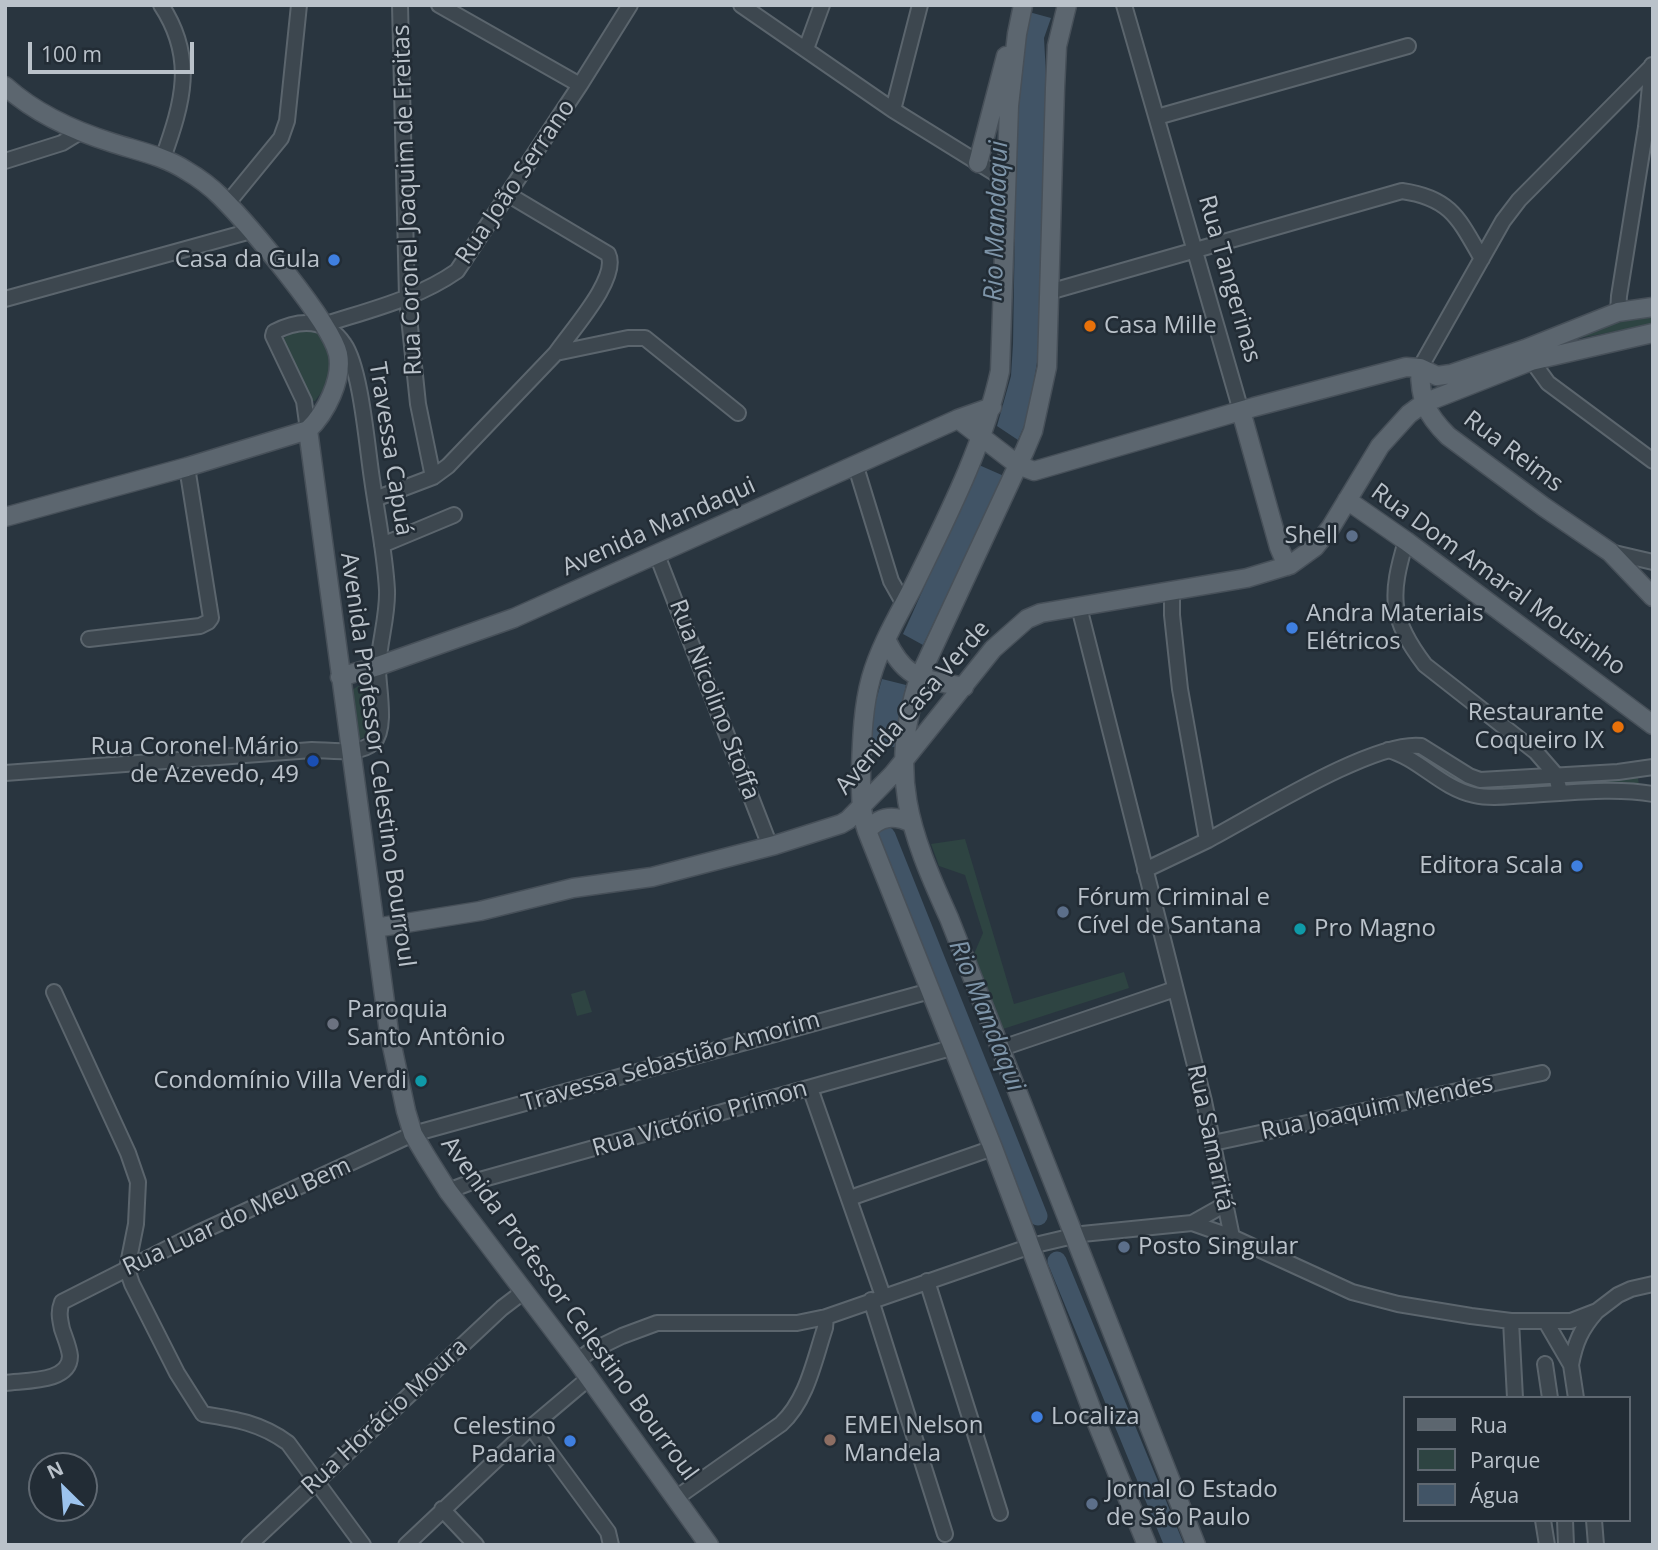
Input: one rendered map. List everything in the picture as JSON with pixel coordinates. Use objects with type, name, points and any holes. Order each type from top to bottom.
[{"type":"main road","points":[[1023,5],[1009,106],[1000,371],[982,439],[886,639],[870,679],[862,739],[862,806],[867,831],[1031,1246],[1096,1421],[1147,1545]]},
{"type":"main road","points":[[1054,5],[1063,23]]},
{"type":"main road","points":[[1068,5],[1058,46],[1055,88],[1047,367],[1032,431],[1018,466],[919,678],[910,708],[903,783],[921,855],[949,918],[1196,1545]]},
{"type":"main road","points":[[978,163],[1007,51],[1017,34]]},
{"type":"main road","points":[[5,86],[55,120],[80,132],[163,158],[206,184],[251,231],[323,325]]},
{"type":"main road","name":"Avenida Casa Verde","points":[[375,928],[480,911],[573,888],[652,877],[841,824],[862,806],[904,760],[993,649],[1027,619],[1041,613],[1247,578],[1287,566],[1303,558],[1315,547],[1331,527],[1381,446],[1409,414],[1424,403],[1618,312],[1653,307]]},
{"type":"main road","name":"Travessa Capuá","points":[[307,430],[316,422],[338,375],[337,349],[323,325]]},
{"type":"main road","name":"Avenida Casa Verde","points":[[1018,466],[1034,471],[1406,367],[1419,368],[1437,376],[1528,355],[1653,333]]},
{"type":"main road","name":"Rua Reims","points":[[1419,368],[1427,413],[1448,436],[1610,552],[1653,597]]},
{"type":"main road","name":"Avenida Mandaqui","points":[[340,677],[514,618],[958,419],[992,407]]},
{"type":"main road","name":"Rua Tangerinas","points":[[1241,411],[1279,547],[1287,566]]},
{"type":"main road","points":[[958,419],[1018,466]]},
{"type":"main road","points":[[5,517],[187,467],[307,430]]},
{"type":"main road","name":"Avenida Professor Celestino Bourroul","points":[[307,430],[389,1032],[400,1089],[413,1134],[448,1191],[577,1361],[709,1545]]},
{"type":"main road","name":"Rua Dom Amaral Mousinho","points":[[1347,500],[1653,725]]},
{"type":"main road","points":[[886,639],[895,657],[919,678],[964,687]]},
{"type":"main road","points":[[867,831],[875,822],[889,818],[900,818],[912,823]]},
{"type":"street","points":[[161,5],[172,22],[178,40],[184,75],[181,102],[163,158]]},
{"type":"street","points":[[227,204],[281,138],[288,121],[299,5]]},
{"type":"street","name":"Rua Coronel Joaquim de Freitas","points":[[400,5],[407,298],[418,404],[433,477]]},
{"type":"street","points":[[439,5],[580,86]]},
{"type":"street","name":"Rua João Serrano","points":[[307,430],[304,401],[273,333],[288,325],[304,322],[323,325],[407,298],[436,285],[457,271],[580,86],[630,5]]},
{"type":"street","points":[[741,5],[892,110],[1006,180]]},
{"type":"street","points":[[806,49],[822,5]]},
{"type":"street","points":[[892,110],[920,5]]},
{"type":"street","name":"Rua Tangerinas","points":[[1124,5],[1241,411]]},
{"type":"street","points":[[1157,117],[1408,46]]},
{"type":"street","points":[[1419,368],[1503,221],[1519,200],[1653,65]]},
{"type":"street","points":[[1618,312],[1653,65]]},
{"type":"street","points":[[5,161],[62,143],[80,132]]},
{"type":"street","points":[[1049,292],[1402,191],[1424,195],[1449,208],[1482,259]]},
{"type":"street","points":[[375,499],[433,477],[448,466],[556,353],[607,282],[610,258],[608,254],[509,195]]},
{"type":"street","points":[[5,299],[251,231]]},
{"type":"street","name":"Travessa Capuá","points":[[323,325],[344,343],[351,359],[362,412],[387,589],[378,666],[381,703],[378,736],[365,748],[351,750]]},
{"type":"street","points":[[556,353],[628,338],[645,338],[738,413]]},
{"type":"street","points":[[1528,355],[1548,383],[1653,461]]},
{"type":"street","points":[[89,639],[200,626],[211,618],[187,467]]},
{"type":"street","points":[[856,467],[891,580],[904,604]]},
{"type":"street","points":[[382,545],[454,515]]},
{"type":"street","points":[[1406,541],[1397,572],[1394,596],[1396,617],[1410,646],[1424,665],[1536,752],[1556,775],[1560,793]]},
{"type":"street","name":"Rua Reims","points":[[1610,552],[1653,562]]},
{"type":"street","name":"Rua Nicolino Stoffa","points":[[657,555],[770,846]]},
{"type":"street","points":[[1172,591],[1180,689],[1207,840]]},
{"type":"street","name":"Rua Samaritá","points":[[1079,607],[1213,1143],[1232,1237],[1352,1292],[1398,1304],[1511,1321],[1571,1321],[1597,1311],[1624,1292],[1653,1284]]},
{"type":"street","points":[[1145,870],[1307,786],[1386,749],[1421,746],[1480,780],[1618,772],[1653,767]]},
{"type":"street","points":[[1386,749],[1404,754],[1447,783],[1474,796],[1620,792],[1653,794]]},
{"type":"street","points":[[5,773],[298,750],[351,750]]},
{"type":"street","points":[[999,1049],[1175,989]]},
{"type":"street","name":"Travessa Sebastião Amorim","points":[[413,1134],[930,990]]},
{"type":"street","points":[[54,992],[128,1153],[138,1182],[136,1224],[127,1269],[177,1373],[203,1414],[241,1419],[271,1431],[288,1443],[363,1545]]},
{"type":"street","name":"Rua Victório Primon","points":[[448,1191],[951,1048]]},
{"type":"street","name":"Rua Joaquim Mendes","points":[[1213,1143],[1542,1073]]},
{"type":"street","points":[[810,1088],[850,1198],[945,1534]]},
{"type":"street","name":"Rua Luar do Meu Bem","points":[[5,1383],[51,1377],[64,1372],[69,1364],[70,1353],[60,1318],[62,1302],[255,1207],[413,1134]]},
{"type":"street","points":[[850,1198],[993,1149]]},
{"type":"street","points":[[577,1361],[622,1336],[657,1323],[797,1323],[826,1317],[1031,1246],[1073,1236],[1192,1223],[1224,1205]]},
{"type":"street","points":[[1192,1223],[1232,1237]]},
{"type":"street","points":[[927,1281],[1000,1513]]},
{"type":"street","name":"Rua Horácio Moura","points":[[249,1545],[502,1308],[523,1292]]},
{"type":"street","points":[[1576,1396],[1571,1365],[1576,1342],[1597,1311]]},
{"type":"street","points":[[676,1498],[792,1415],[800,1402],[825,1328],[826,1317]]},
{"type":"street","points":[[1511,1321],[1516,1396]]},
{"type":"street","points":[[1546,1322],[1571,1365]]},
{"type":"street","points":[[1545,1364],[1549,1396]]},
{"type":"street","points":[[406,1545],[531,1427],[589,1378]]},
{"type":"street","points":[[531,1427],[608,1532],[611,1545]]},
{"type":"street","points":[[442,1509],[476,1545]]},
{"type":"street","points":[[1543,1522],[1547,1545]]},
{"type":"street","points":[[1565,1522],[1566,1545]]},
{"type":"street","points":[[1594,1522],[1596,1545]]},
{"type":"green space","points":[[1653,314],[1653,324],[1575,339],[1605,321]]},
{"type":"green space","points":[[310,325],[331,340],[333,376],[315,401],[308,401],[284,350],[283,339]]},
{"type":"green space","points":[[358,686],[365,687],[366,734],[360,739],[352,690]]},
{"type":"green space","points":[[1413,749],[1508,785],[1638,778],[1639,785],[1475,790],[1406,752]]},
{"type":"green space","points":[[965,839],[1014,1004],[1124,972],[1129,988],[1003,1029],[974,954],[983,933],[965,875],[939,866],[931,844]]},
{"type":"green space","points":[[585,990],[592,1012],[577,1016],[571,994]]},
{"type":"water","points":[[1029,12],[1051,18],[1044,38],[1046,75],[1041,338],[1028,417],[1018,440],[997,426],[1011,376],[1017,102]]},
{"type":"water","points":[[979,465],[1004,476],[923,645],[903,634]]},
{"type":"water","points":[[882,679],[906,685],[897,729],[897,747],[870,746],[875,704]]},
{"type":"waterway","name":"Rio Mandaqui","points":[[886,836],[1038,1216]]},
{"type":"waterway","name":"Rio Mandaqui","points":[[1057,1261],[1174,1545]]},
{"type":"place","name":"Casa da Gula","points":[[334,260]]},
{"type":"place","name":"Casa Mille","points":[[1090,326]]},
{"type":"place","name":"Shell","points":[[1352,536]]},
{"type":"place","name":"Andra Materiais Elétricos","points":[[1292,628]]},
{"type":"place","name":"Restaurante Coqueiro IX","points":[[1618,727]]},
{"type":"place","name":"Rua Coronel Mário de Azevedo, 49","points":[[313,761]]},
{"type":"place","name":"Editora Scala","points":[[1577,866]]},
{"type":"place","name":"Fórum Criminal e Cível de Santana","points":[[1063,912]]},
{"type":"place","name":"Pro Magno","points":[[1300,929]]},
{"type":"place","name":"Paroquia Santo Antônio","points":[[333,1024]]},
{"type":"place","name":"Condomínio Villa Verdi","points":[[421,1081]]},
{"type":"place","name":"Posto Singular","points":[[1124,1247]]},
{"type":"place","name":"Localiza","points":[[1037,1417]]},
{"type":"place","name":"EMEI Nelson Mandela","points":[[830,1440]]},
{"type":"place","name":"Celestino Padaria","points":[[570,1441]]},
{"type":"place","name":"Jornal O Estado de São Paulo","points":[[1092,1504]]}]
